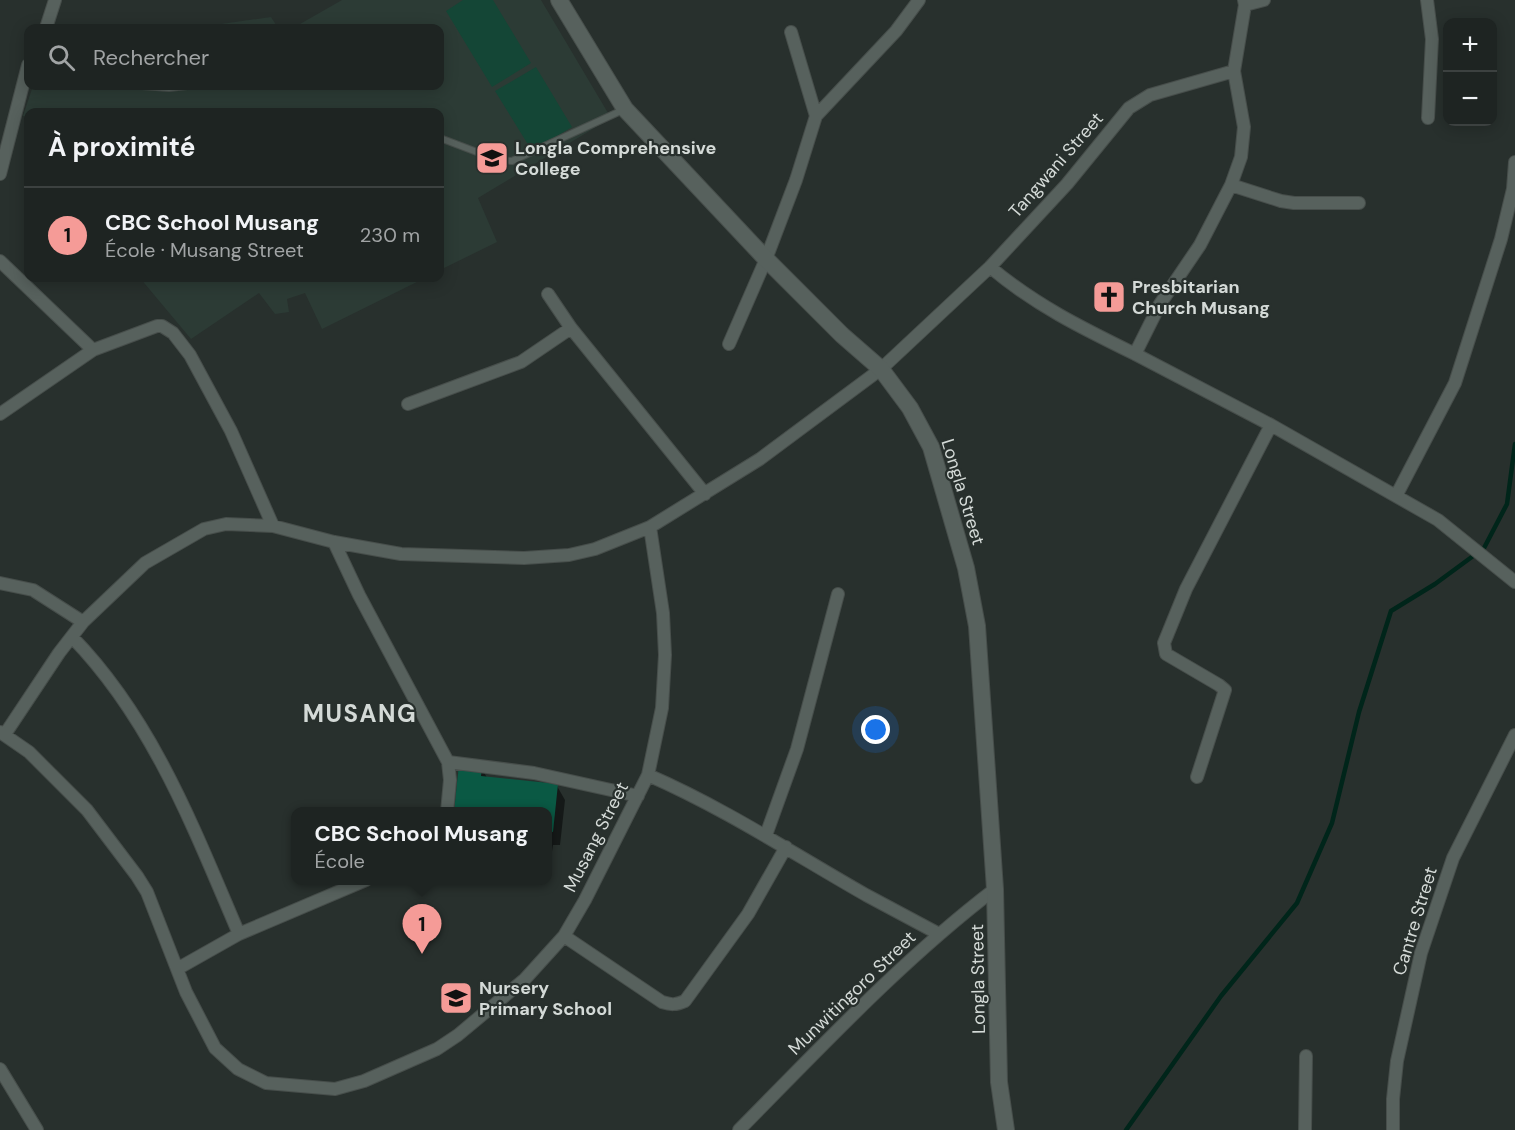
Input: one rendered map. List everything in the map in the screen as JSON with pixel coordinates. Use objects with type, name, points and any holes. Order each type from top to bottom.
[{"type":"main road","name":"Longla Street","points":[[559,0],[625,109],[766,259],[881,369],[910,408],[931,447],[966,568],[977,626],[995,889],[999,1082],[1006,1130]]},
{"type":"street","points":[[47,24],[55,0]]},
{"type":"street","points":[[729,344],[766,259],[796,180],[816,116],[896,31],[920,0]]},
{"type":"street","points":[[1135,354],[1160,304],[1200,245],[1231,184],[1241,157],[1244,127],[1234,71],[1245,2],[1264,0]]},
{"type":"street","points":[[1427,0],[1432,39],[1428,118]]},
{"type":"street","points":[[790,32],[816,116]]},
{"type":"street","name":"Tangwani Street","points":[[3,733],[83,622],[145,563],[204,529],[226,524],[273,526],[334,542],[401,554],[524,558],[569,555],[595,549],[650,527],[760,459],[881,369],[990,267],[1067,184],[1129,108],[1150,95],[1234,71]]},
{"type":"street","points":[[0,174],[24,84]]},
{"type":"street","points":[[1396,496],[1455,383],[1501,239],[1513,189],[1515,162]]},
{"type":"street","points":[[1231,184],[1281,201],[1294,203],[1359,203]]},
{"type":"street","points":[[0,261],[93,350]]},
{"type":"street","points":[[990,267],[1013,286],[1059,316],[1271,425],[1438,520],[1515,582]]},
{"type":"street","points":[[548,294],[572,328],[705,495]]},
{"type":"street","points":[[0,414],[93,350],[162,326],[173,333],[190,355],[231,431],[273,526]]},
{"type":"street","points":[[408,404],[521,362],[572,328]]},
{"type":"street","points":[[1197,777],[1225,690],[1166,654],[1164,643],[1186,589],[1271,425]]},
{"type":"street","name":"Musang Street","points":[[3,733],[29,752],[87,810],[137,876],[147,892],[186,992],[215,1048],[238,1069],[266,1083],[336,1089],[364,1082],[437,1049],[458,1035],[525,979],[564,936],[585,900],[648,775],[662,708],[665,655],[663,613],[650,527]]},
{"type":"street","points":[[334,542],[359,596],[448,762],[450,780],[447,807]]},
{"type":"street","points":[[0,583],[33,590],[83,622]]},
{"type":"street","points":[[766,835],[796,749],[838,594]]},
{"type":"street","points":[[72,637],[96,662],[159,756],[182,801],[239,934]]},
{"type":"street","name":"Cantre Street","points":[[1393,1130],[1397,1061],[1421,953],[1453,858],[1515,735]]},
{"type":"street","points":[[448,762],[534,773],[638,795]]},
{"type":"street","points":[[648,775],[679,788],[766,835],[866,895],[939,934]]},
{"type":"street","points":[[564,936],[662,1002],[672,1005],[679,1004],[685,1001],[748,914],[786,847]]},
{"type":"street","points":[[177,969],[239,934],[354,885]]},
{"type":"street","name":"Munwitingoro Street","points":[[739,1130],[939,934],[995,889]]},
{"type":"street","points":[[1305,1130],[1306,1056]]},
{"type":"street","points":[[0,1069],[37,1130]]},
{"type":"lane","points":[[444,140],[498,160],[512,160],[625,109]]},
{"type":"shaded area","name":"Longla Comprehensive College","points":[[342,0],[541,0],[611,118],[478,198],[497,242],[444,268],[444,108],[26,108],[32,90],[444,90],[444,24],[300,24]]},
{"type":"shaded area","points":[[271,17],[275,24],[221,24]]},
{"type":"shaded area","points":[[143,282],[417,282],[322,329],[305,293],[287,299],[289,312],[275,314],[259,293],[191,339]]},
{"type":"green space","points":[[463,0],[493,0],[531,63],[492,87],[446,11]]},
{"type":"green space","points":[[536,67],[572,127],[532,151],[495,91]]},
{"type":"building","points":[[459,764],[482,767],[481,776],[558,784],[553,832],[552,807],[455,807]]},
{"type":"waterway","points":[[1126,1130],[1221,996],[1297,903],[1332,823],[1359,712],[1391,611],[1435,584],[1484,548],[1507,504],[1515,444]]},
{"type":"place","name":"Longla Comprehensive College","points":[[492,158]]},
{"type":"place","name":"Presbitarian Church Musang","points":[[1109,297]]},
{"type":"place","name":"CBC School Musang","points":[[422,954]]},
{"type":"place","name":"Nursery Primary School","points":[[456,998]]},
{"type":"district","name":"MUSANG","points":[[360,714]]}]
